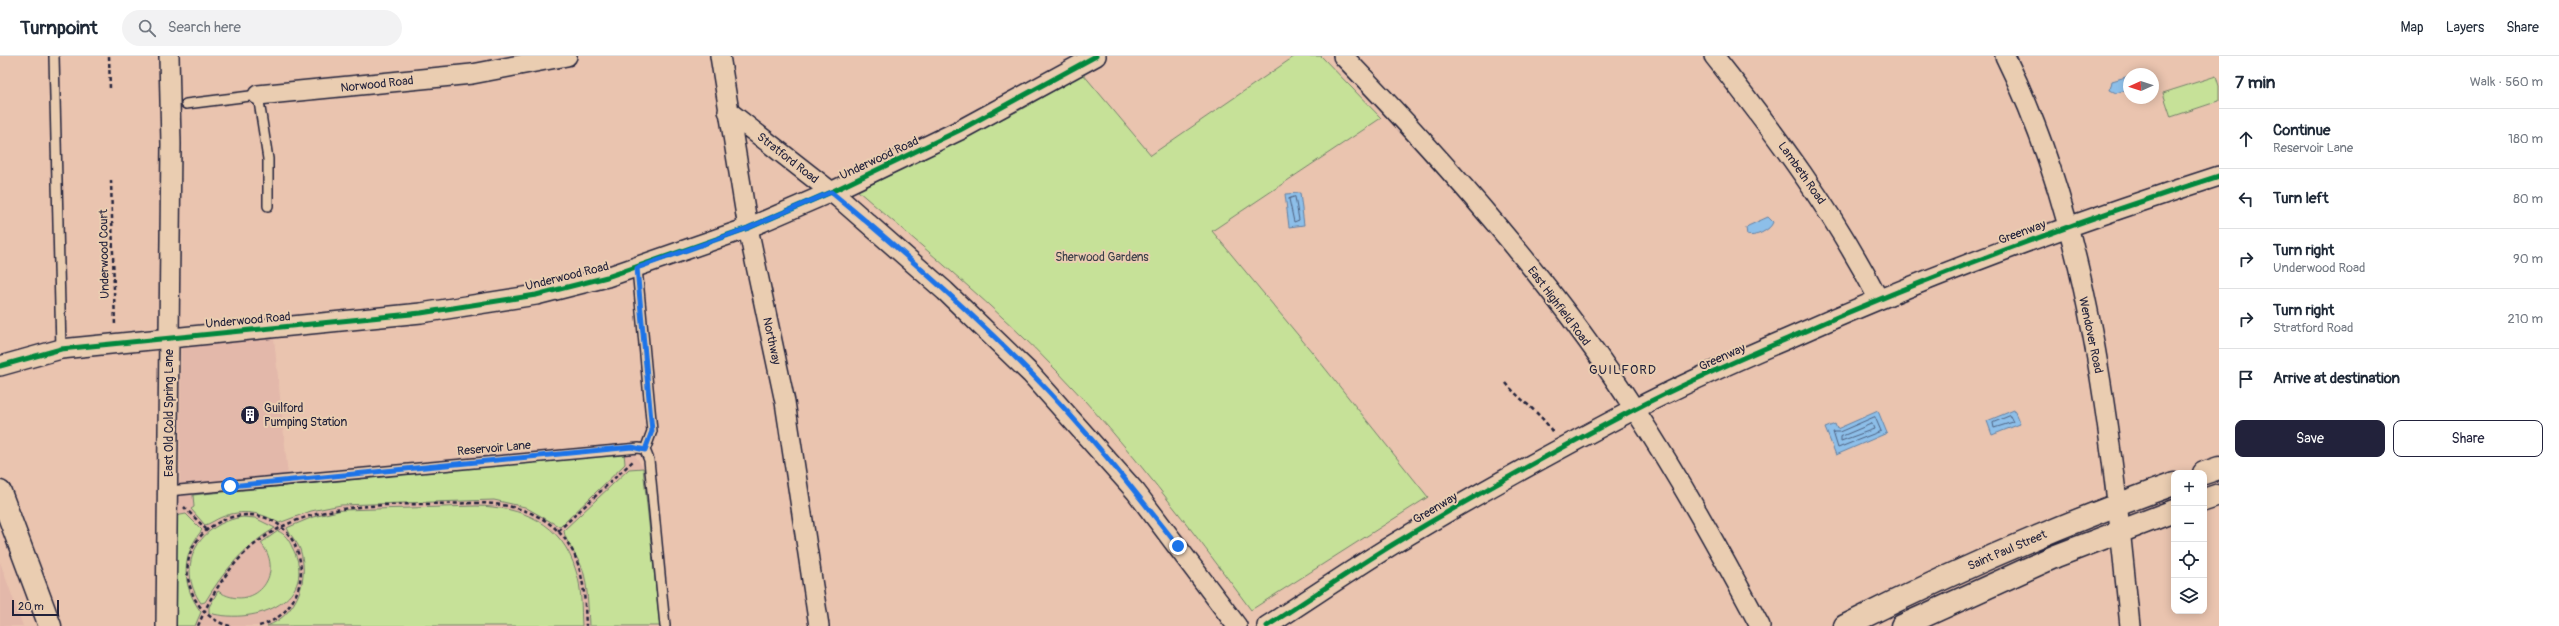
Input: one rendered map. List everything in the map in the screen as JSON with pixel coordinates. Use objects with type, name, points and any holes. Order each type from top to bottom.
[{"type":"main road","points":[[2207,472],[2219,468]]},
{"type":"main road","name":"Saint Paul Street","points":[[1845,626],[1950,575],[2118,505],[2171,485]]},
{"type":"main road","points":[[0,492],[6,528],[50,626]]},
{"type":"main road","points":[[2207,499],[2219,495]]},
{"type":"main road","name":"Saint Paul Street","points":[[1902,626],[1995,583],[2120,530],[2171,512]]},
{"type":"street","name":"East Old Cold Spring Lane","points":[[166,626],[171,144],[169,56]]},
{"type":"street","name":"Norwood Road","points":[[258,95],[472,74],[567,56]]},
{"type":"street","name":"Northway","points":[[720,56],[748,228],[786,410],[819,626]]},
{"type":"street","name":"Underwood Road","points":[[0,366],[61,349],[468,307],[576,286],[637,268],[748,228],[831,192],[960,130],[1096,56]]},
{"type":"street","name":"East Highfield Road","points":[[1343,56],[1421,138],[1501,232],[1576,328],[1635,409],[1695,508],[1760,626]]},
{"type":"street","name":"Lambeth Road","points":[[1714,56],[1782,144],[1837,224],[1878,298]]},
{"type":"street","name":"Wendover Road","points":[[2005,56],[2042,143],[2067,225],[2100,380],[2118,505],[2130,626]]},
{"type":"street","name":"Stratford Road","points":[[728,111],[831,192],[945,291],[1031,374],[1136,492],[1237,626]]},
{"type":"street","name":"Greenway","points":[[1267,626],[1389,547],[1462,504],[1635,409],[1714,371],[1878,298],[2067,225],[2219,176]]},
{"type":"lane","points":[[54,56],[61,349]]},
{"type":"lane","points":[[258,95],[268,159],[268,206]]},
{"type":"lane","name":"Norwood Road","points":[[186,104],[258,95]]},
{"type":"lane","points":[[637,268],[652,431],[645,450],[649,460],[665,626]]},
{"type":"lane","name":"Reservoir Lane","points":[[168,491],[632,447],[645,450]]},
{"type":"path","points":[[109,56],[110,89]]},
{"type":"path","points":[[1506,383],[1520,399],[1543,417],[1553,433]]},
{"type":"path","points":[[558,531],[622,472]]},
{"type":"path","points":[[198,626],[204,611],[218,587],[236,563],[260,540],[281,527],[311,514],[341,508],[494,503],[524,509],[558,531],[575,556],[580,570],[586,626]]},
{"type":"path","points":[[189,512],[206,529]]},
{"type":"path","points":[[230,626],[216,620],[204,611],[192,592],[188,570],[193,548],[206,529],[223,519],[243,514],[256,516],[281,527],[290,537],[300,561],[299,587],[286,610],[277,618],[259,626]]},
{"type":"shaded area","points":[[274,338],[289,485],[624,453],[635,455],[643,468],[660,626],[173,626],[175,501],[180,479],[181,347]]},
{"type":"shaded area","points":[[0,562],[23,626],[0,626]]},
{"type":"green space","name":"Sherwood Gardens","points":[[1295,56],[1321,56],[1381,118],[1212,231],[1312,352],[1428,497],[1251,610],[1182,518],[1134,458],[1110,429],[1058,372],[985,302],[858,191],[1020,110],[1083,74],[1151,155]]},
{"type":"green space","points":[[2216,76],[2219,86],[2219,101],[2171,117],[2163,93]]},
{"type":"green space","points":[[624,453],[625,464],[560,527],[525,507],[494,500],[341,505],[311,511],[279,523],[265,516],[244,512],[220,518],[205,525],[191,509],[194,507],[193,495]]},
{"type":"green space","points":[[643,468],[660,626],[589,626],[585,577],[578,560],[566,539],[564,530],[629,469]]},
{"type":"green space","points":[[476,506],[493,507],[524,514],[538,520],[561,540],[570,554],[578,578],[581,598],[582,626],[267,626],[286,614],[293,605],[302,584],[303,560],[297,543],[287,528],[313,517],[342,510]]},
{"type":"green space","points":[[186,514],[202,530],[190,550],[186,571],[187,581],[194,602],[201,612],[195,626],[173,626],[175,516]]},
{"type":"green space","points":[[243,517],[255,518],[275,528],[244,551],[235,560],[219,580],[205,602],[201,603],[193,589],[190,574],[191,561],[196,548],[204,537],[214,528],[228,521]]},
{"type":"green space","points":[[278,531],[290,542],[298,565],[298,581],[291,594],[279,604],[264,612],[228,616],[209,613],[209,607],[218,591],[231,597],[243,598],[254,594],[262,588],[268,578],[270,567],[268,555],[261,543]]},
{"type":"water","points":[[2123,78],[2123,91],[2116,93],[2110,90],[2112,81]]},
{"type":"water","points":[[1300,193],[1304,225],[1289,227],[1285,194]]},
{"type":"water","points":[[1768,217],[1773,222],[1769,228],[1758,234],[1750,236],[1747,235],[1746,228],[1748,226]]},
{"type":"water","points":[[2014,410],[2020,424],[1992,435],[1987,421]]},
{"type":"water","points":[[1878,411],[1887,433],[1836,455],[1825,428],[1835,424],[1837,429]]},
{"type":"cycle path","points":[[0,366],[61,349],[421,313],[536,295],[607,277],[748,228],[831,192],[960,130],[1096,56]]},
{"type":"cycle path","points":[[1267,626],[1376,555],[1451,510],[1572,442],[1690,382],[1840,316],[1947,272],[2109,212],[2219,176]]},
{"type":"place","name":"Guilford Pumping Station","points":[[250,415]]},
{"type":"district","name":"GUILFORD","points":[[1623,369]]},
{"type":"route","points":[[230,486],[632,447],[645,450],[652,431],[637,268],[748,228],[831,192],[945,291],[1031,374],[1106,456],[1178,546]]}]
